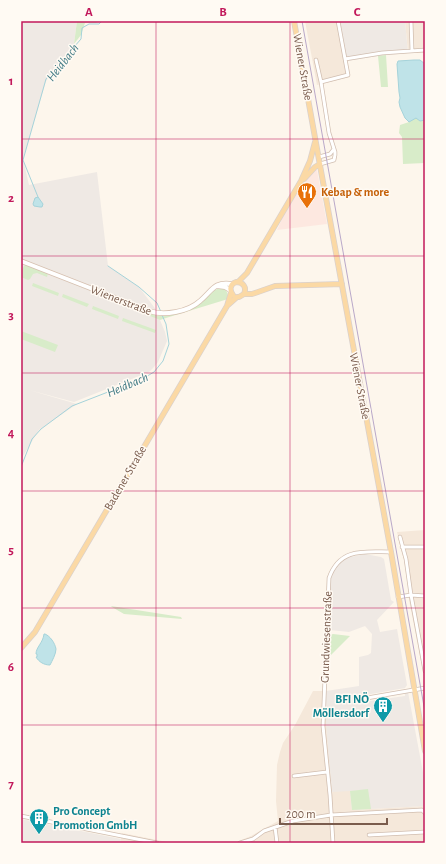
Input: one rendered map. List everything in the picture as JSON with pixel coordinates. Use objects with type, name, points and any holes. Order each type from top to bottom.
[{"type":"main road","name":"Wiener Straße","points":[[294,21],[391,552],[425,751]]},
{"type":"main road","points":[[315,138],[310,160],[301,181],[247,273],[238,282],[234,282],[232,284],[231,291],[234,296],[237,297],[244,294],[252,294],[275,286],[342,284]]},
{"type":"main road","points":[[301,181],[320,164]]},
{"type":"main road","points":[[244,294],[247,273]]},
{"type":"main road","points":[[238,282],[258,292]]},
{"type":"main road","name":"Badener Straße","points":[[21,648],[35,632],[227,306],[231,291]]},
{"type":"main road","name":"Badener Straße","points":[[227,306],[237,297]]},
{"type":"street","points":[[321,82],[348,75],[338,21]]},
{"type":"street","points":[[411,21],[412,51]]},
{"type":"street","points":[[345,59],[382,53],[425,50]]},
{"type":"street","points":[[316,60],[329,133],[335,155],[334,160],[320,164]]},
{"type":"street","points":[[319,156],[330,154],[334,149]]},
{"type":"street","name":"Wienerstraße","points":[[21,261],[158,314],[179,311],[196,304],[201,301],[212,288],[217,286]]},
{"type":"street","points":[[217,286],[221,284],[232,284]]},
{"type":"street","points":[[217,286],[231,291]]},
{"type":"street","points":[[400,537],[406,559],[425,671]]},
{"type":"street","points":[[402,548],[425,547]]},
{"type":"street","name":"Grundwiesenstraße","points":[[333,843],[323,726],[329,578],[333,568],[339,560],[347,555],[367,552],[391,552]]},
{"type":"street","points":[[398,597],[411,595],[425,596]]},
{"type":"street","points":[[419,639],[425,639]]},
{"type":"street","points":[[361,699],[425,688]]},
{"type":"street","points":[[294,776],[327,772]]},
{"type":"street","points":[[240,843],[264,831],[293,821],[331,815],[422,810],[425,813]]},
{"type":"street","points":[[21,816],[157,843]]},
{"type":"street","points":[[275,827],[276,843]]},
{"type":"street","points":[[369,835],[425,832]]},
{"type":"shaded area","points":[[21,21],[77,21],[74,44],[46,81],[23,159],[29,185],[97,172],[108,266],[139,287],[157,311],[151,316],[160,320],[167,341],[158,362],[149,372],[74,402],[29,390],[77,404],[39,430],[21,460]]},
{"type":"shaded area","points":[[305,21],[340,21],[350,77],[317,85]]},
{"type":"shaded area","points":[[340,21],[405,21],[408,53],[347,61]]},
{"type":"shaded area","points":[[405,21],[425,21],[425,53],[408,53]]},
{"type":"shaded area","points":[[314,170],[317,170],[327,224],[277,230],[286,210]]},
{"type":"shaded area","points":[[425,530],[425,682],[409,600],[409,590],[404,560],[397,532]]},
{"type":"shaded area","points":[[365,554],[384,559],[391,600],[394,602],[377,620],[380,632],[397,629],[407,685],[405,688],[360,696],[357,704],[405,696],[405,693],[408,692],[425,783],[425,806],[352,810],[350,791],[332,792],[326,724],[326,691],[359,686],[359,657],[371,653],[372,634],[365,626],[349,632],[330,630],[328,628],[330,579],[333,570],[345,559]]},
{"type":"shaded area","points":[[313,691],[326,691],[326,724],[350,791],[352,810],[425,806],[425,843],[234,843],[251,836],[278,821],[276,801],[277,765],[280,752],[283,743],[295,725]]},
{"type":"shaded area","points":[[21,819],[121,839],[120,843],[21,843]]},
{"type":"shaded area","points":[[122,833],[172,843],[120,843]]},
{"type":"green space","points":[[77,21],[99,21],[96,23],[85,23],[81,35],[74,44]]},
{"type":"green space","points":[[386,55],[388,87],[381,87],[378,56]]},
{"type":"green space","points":[[416,117],[420,121],[425,120],[425,163],[403,164],[402,137],[399,133],[400,125],[409,122]]},
{"type":"green space","points":[[26,265],[48,273],[47,277],[37,273],[33,274],[28,280],[21,277],[21,272]]},
{"type":"green space","points":[[33,283],[59,293],[58,296],[32,286]]},
{"type":"green space","points":[[220,288],[227,291],[228,299],[160,320],[150,316],[151,314],[168,316],[190,309],[199,304],[212,292]]},
{"type":"green space","points":[[63,294],[89,304],[87,307],[62,297]]},
{"type":"green space","points":[[93,306],[119,316],[118,319],[92,309]]},
{"type":"green space","points":[[123,318],[156,330],[155,333],[122,321]]},
{"type":"green space","points":[[21,331],[58,345],[55,352],[21,339]]},
{"type":"green space","points":[[111,606],[181,617],[182,619],[124,614]]},
{"type":"green space","points":[[333,634],[350,636],[327,659],[328,636]]},
{"type":"green space","points":[[368,789],[371,809],[352,810],[350,791]]},
{"type":"water","points":[[420,60],[425,64],[425,120],[420,121],[416,118],[409,122],[405,118],[400,107],[397,64],[398,61]]},
{"type":"water","points":[[38,197],[43,204],[42,207],[34,206],[33,204],[35,198]]},
{"type":"water","points":[[44,634],[52,640],[56,649],[50,665],[42,663],[36,657],[37,649]]},
{"type":"waterway","name":"Heidbach","points":[[38,197],[23,160],[46,79],[81,39],[82,28],[89,24],[99,24],[102,21]]},
{"type":"waterway","name":"Heidbach","points":[[108,266],[139,287],[157,303],[161,312]]},
{"type":"waterway","name":"Heidbach","points":[[21,467],[32,439],[41,429],[72,406],[144,378],[154,372],[163,361],[169,344],[166,324],[162,315]]},
{"type":"tram line","points":[[302,21],[425,712]]},
{"type":"place","name":"Kebap & more","points":[[307,209]]},
{"type":"place","name":"BFI NÖ Möllersdorf","points":[[383,723]]},
{"type":"place","name":"Pro Concept Promotion GmbH","points":[[39,835]]}]
